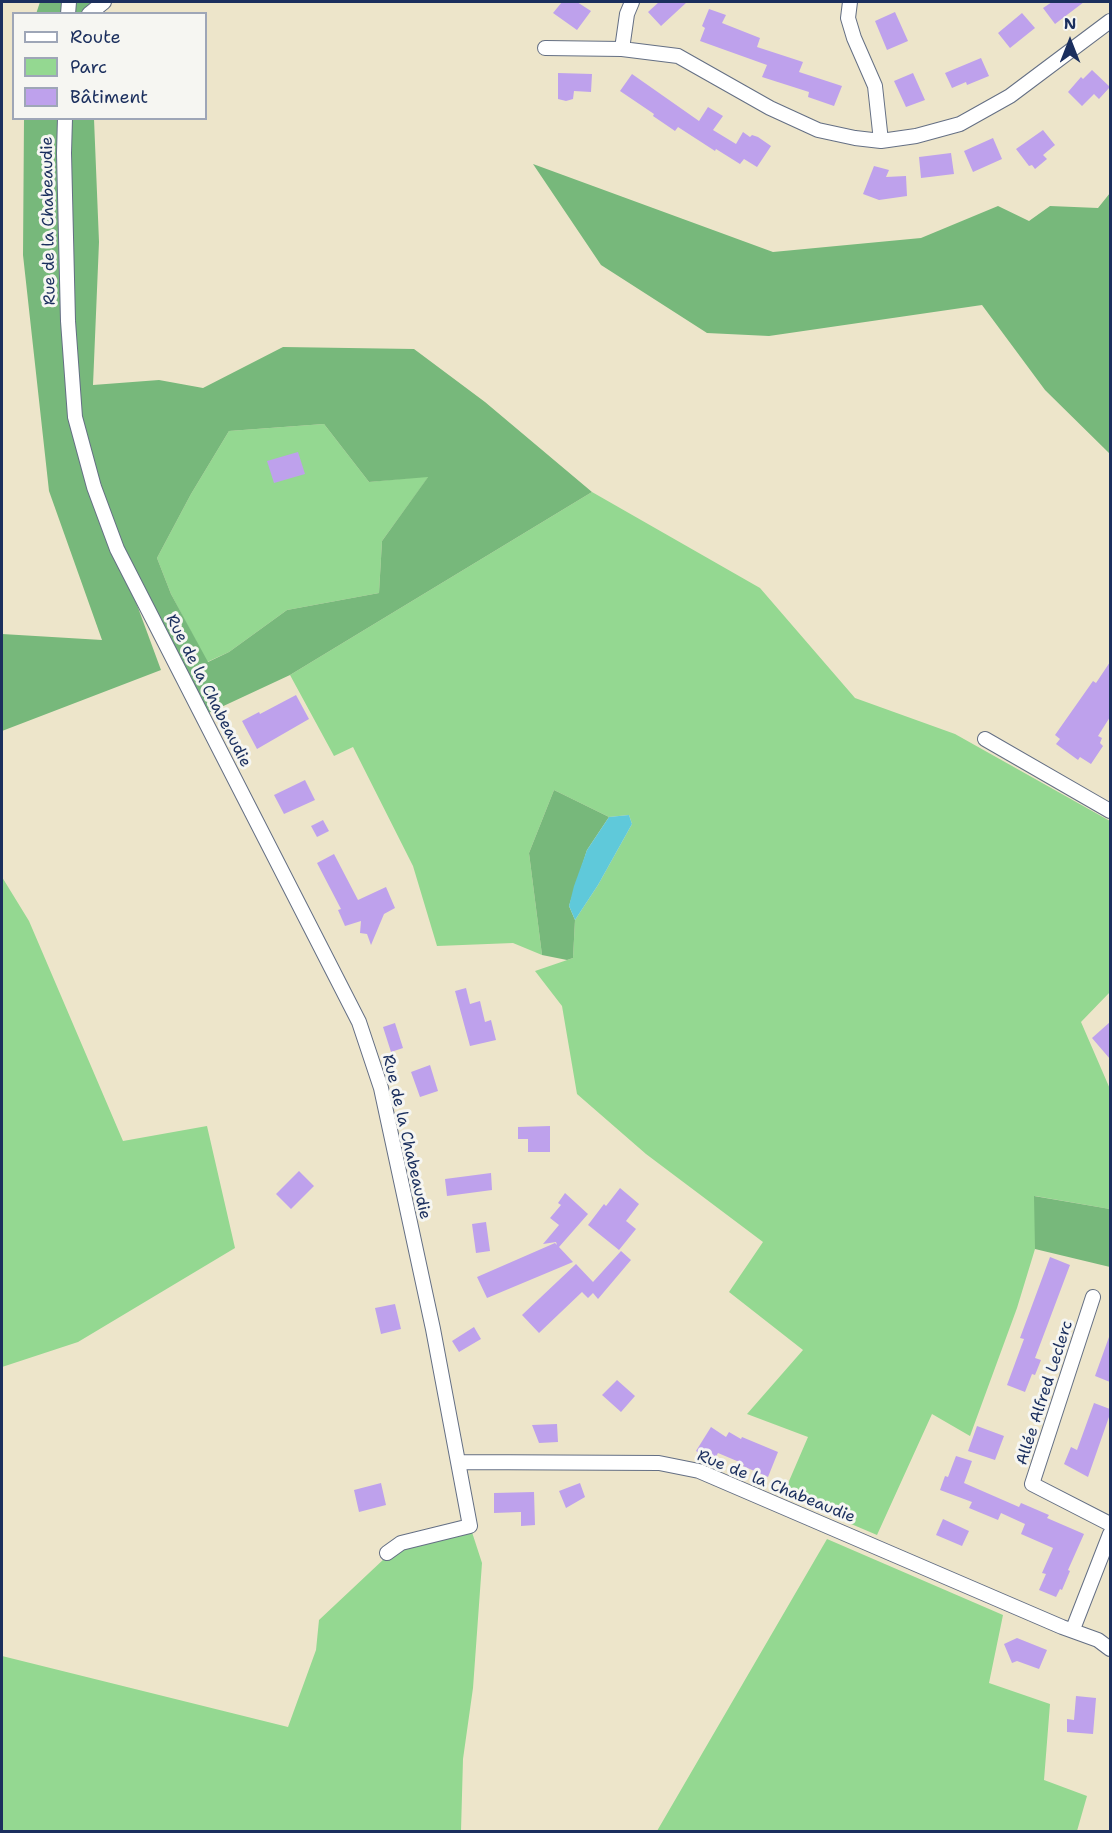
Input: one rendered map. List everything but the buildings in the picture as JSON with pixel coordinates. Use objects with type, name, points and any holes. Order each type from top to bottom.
[{"type":"street","points":[[92,12],[104,2]]},
{"type":"street","points":[[622,49],[627,14],[632,2]]},
{"type":"street","points":[[850,2],[848,18],[875,87],[881,141]]},
{"type":"street","points":[[545,48],[622,49],[678,56],[770,108],[818,130],[881,141],[916,136],[960,124],[1010,96],[1110,21]]},
{"type":"street","name":"Rue de la Chabeaudie","points":[[65,120],[68,321],[75,417],[94,487],[117,549],[359,1022],[381,1088],[433,1329],[458,1462],[659,1463],[699,1471],[1062,1627],[1073,1629],[1110,1648]]},
{"type":"street","points":[[985,740],[1110,811]]},
{"type":"street","name":"Allée Alfred Leclerc","points":[[1093,1297],[1032,1484],[1110,1524]]},
{"type":"street","points":[[387,1553],[401,1544],[470,1526],[458,1462]]},
{"type":"street","points":[[1073,1629],[1110,1534]]},
{"type":"green space","points":[[40,2],[104,2],[90,12],[37,12]]},
{"type":"green space","points":[[24,120],[94,120],[99,242],[93,385],[159,380],[203,388],[283,347],[414,349],[485,402],[592,492],[290,675],[202,716],[119,556],[161,670],[2,731],[2,634],[102,640],[49,491],[23,255]],"holes":[[[324,424],[369,482],[428,477],[382,541],[379,593],[287,610],[229,652],[208,662],[171,594],[157,558],[191,494],[229,431]]]},
{"type":"green space","points":[[533,164],[773,252],[921,238],[998,206],[1029,221],[1050,206],[1098,208],[1110,193],[1110,454],[1045,390],[982,305],[769,336],[707,333],[601,265]]},
{"type":"green space","points":[[324,424],[369,482],[429,476],[382,541],[379,593],[287,610],[229,652],[207,662],[171,594],[157,558],[191,494],[229,431]]},
{"type":"green space","points":[[592,492],[760,588],[855,698],[955,734],[1110,821],[1110,992],[1081,1022],[1110,1089],[1110,1209],[1035,1196],[1035,1249],[1017,1308],[970,1436],[932,1414],[877,1535],[783,1495],[808,1437],[747,1414],[803,1350],[729,1292],[763,1242],[646,1154],[577,1094],[562,1006],[535,971],[573,958],[575,920],[598,885],[632,824],[629,815],[609,817],[554,790],[529,853],[542,955],[513,943],[437,946],[413,866],[353,747],[334,756],[290,675]]},
{"type":"green space","points":[[554,790],[609,817],[587,850],[569,906],[575,920],[573,958],[567,960],[542,955],[529,853]]},
{"type":"green space","points":[[2,877],[29,921],[123,1141],[207,1126],[235,1248],[78,1342],[2,1367]]},
{"type":"green space","points":[[1034,1196],[1110,1209],[1110,1267],[1035,1249]]},
{"type":"green space","points":[[470,1526],[482,1563],[473,1688],[463,1759],[461,1831],[2,1832],[2,1656],[288,1727],[316,1650],[319,1620],[401,1543]]},
{"type":"green space","points":[[827,1539],[1003,1615],[989,1683],[1050,1704],[1044,1780],[1087,1796],[1077,1831],[657,1831]]},
{"type":"water","points":[[629,815],[632,824],[598,885],[575,920],[569,906],[587,850],[609,817]]}]
